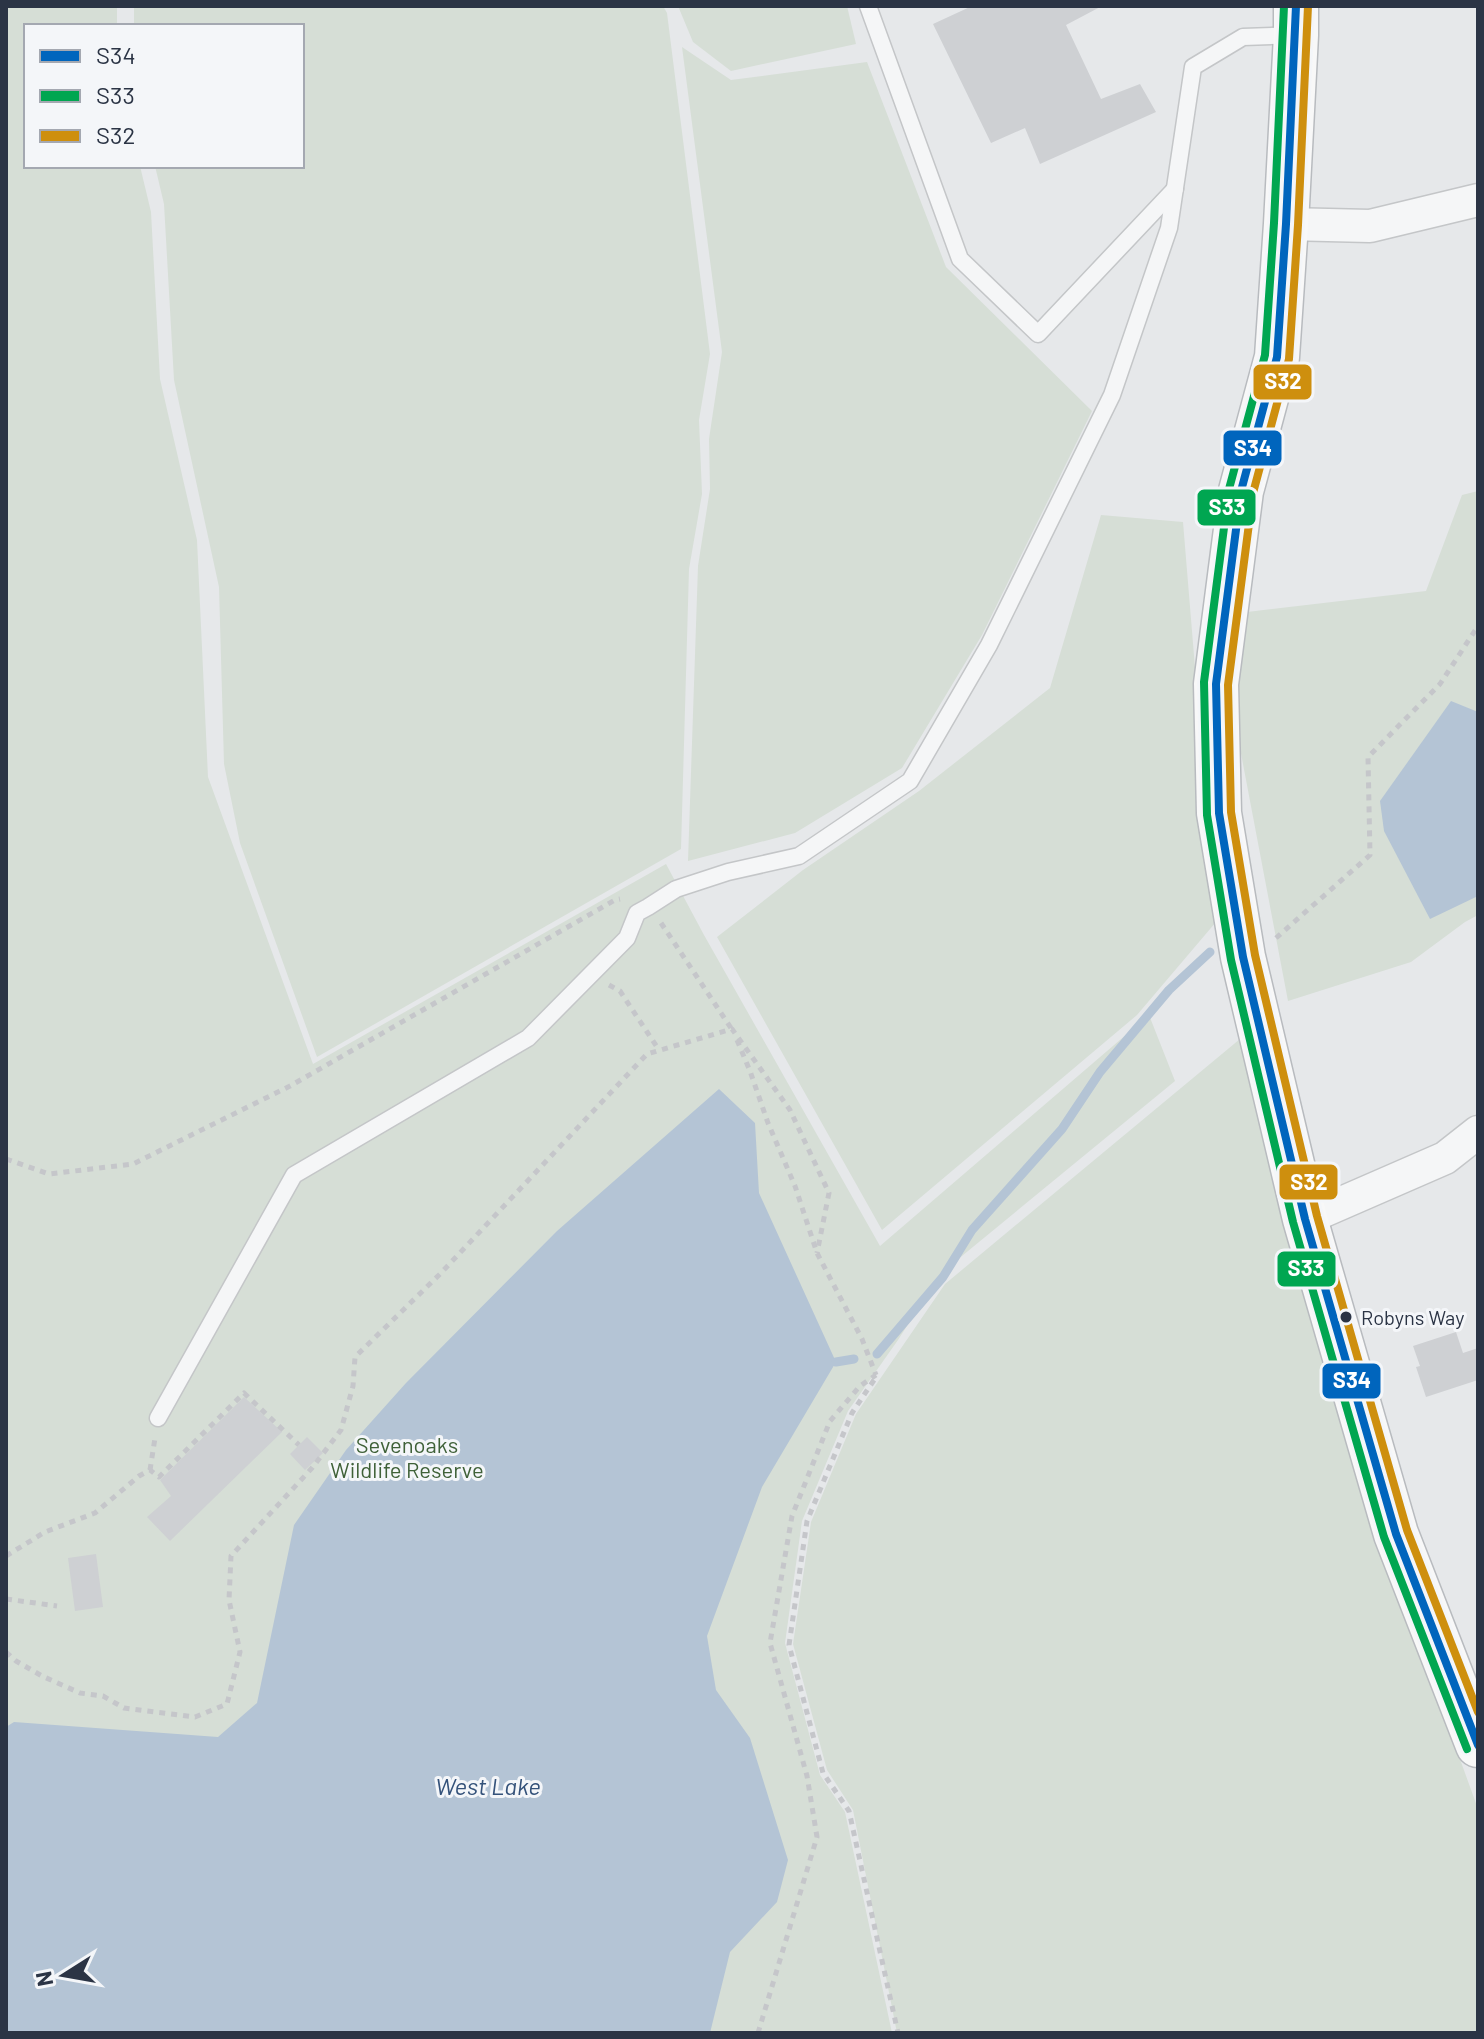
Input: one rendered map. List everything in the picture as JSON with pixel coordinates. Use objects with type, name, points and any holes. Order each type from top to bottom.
[{"type":"highway","points":[[1296,21],[1277,357],[1241,491],[1216,684],[1219,813],[1243,957],[1305,1219],[1396,1534],[1478,1745]]},
{"type":"street","points":[[1286,224],[1370,226],[1478,200]]},
{"type":"street","points":[[1305,1219],[1445,1158],[1478,1132]]},
{"type":"lane","points":[[868,6],[960,259],[1038,334],[1175,189]]},
{"type":"lane","points":[[158,1418],[294,1175],[528,1038],[627,938],[637,913],[676,889],[728,872],[799,856],[910,781],[989,645],[1112,395],[1169,228],[1193,67],[1243,37],[1296,21]]},
{"type":"path","points":[[1243,957],[1277,937],[1370,855],[1368,757],[1440,684],[1478,626]]},
{"type":"path","points":[[6,1159],[49,1174],[133,1164],[290,1086],[615,900],[676,889]]},
{"type":"path","points":[[648,907],[790,1110],[829,1193],[817,1253]]},
{"type":"path","points":[[590,975],[620,991],[659,1050]]},
{"type":"path","points":[[6,1652],[42,1676],[80,1693],[103,1696],[124,1708],[195,1717],[227,1704],[240,1652],[229,1600],[231,1556],[312,1468],[341,1430],[353,1386],[355,1357],[440,1274],[647,1054],[732,1029]]},
{"type":"path","points":[[732,1029],[795,1186],[817,1253],[862,1339],[876,1375]]},
{"type":"path","points":[[758,2033],[817,1837],[807,1776],[770,1643],[792,1516],[830,1421],[860,1386],[876,1375]]},
{"type":"path","points":[[876,1375],[852,1413],[807,1521],[789,1645],[823,1773],[849,1811],[898,2033]]},
{"type":"path","points":[[150,1470],[159,1477],[244,1393],[299,1445]]},
{"type":"path","points":[[150,1470],[158,1418]]},
{"type":"path","points":[[6,1556],[45,1532],[95,1513],[150,1470]]},
{"type":"path","points":[[6,1599],[57,1606]]},
{"type":"green space","name":"Sevenoaks Wildlife Reserve","points":[[6,6],[117,6],[117,24],[24,24],[24,168],[140,168],[151,212],[160,379],[197,540],[208,777],[313,1064],[666,864],[880,1246],[1149,1015],[1175,1081],[940,1274],[848,1411],[802,1521],[785,1643],[820,1775],[845,1812],[892,2033],[6,2033]]},
{"type":"green space","points":[[134,6],[663,6],[667,13],[710,354],[699,420],[702,494],[689,569],[681,849],[317,1057],[240,843],[224,764],[219,587],[174,380],[164,204],[155,168],[304,168],[304,24],[134,24]]},
{"type":"green space","points":[[678,6],[847,6],[856,44],[731,71],[693,42]]},
{"type":"green space","points":[[682,47],[731,80],[867,62],[946,267],[1092,411],[982,635],[902,768],[795,833],[688,861],[698,566],[710,489],[709,439],[722,352]]},
{"type":"green space","points":[[1478,491],[1478,915],[1411,962],[1288,1001],[1228,685],[1247,612],[1426,591],[1462,495]]},
{"type":"green space","points":[[1101,515],[1183,522],[1216,922],[1137,1015],[882,1230],[717,937],[803,870],[919,791],[1050,688]]},
{"type":"green space","points":[[1240,1039],[1357,1474],[1478,1809],[1478,2033],[897,2033],[853,1810],[827,1770],[793,1644],[811,1522],[856,1414],[945,1284]]},
{"type":"water","points":[[1451,701],[1478,712],[1478,896],[1430,919],[1384,831],[1380,801]]},
{"type":"water","name":"West Lake","points":[[719,1089],[755,1123],[759,1193],[836,1362],[762,1487],[707,1636],[716,1690],[750,1738],[788,1860],[777,1902],[730,1952],[710,2033],[6,2033],[6,1727],[14,1722],[218,1737],[257,1703],[294,1525],[346,1450],[406,1383],[557,1231]]},
{"type":"building","points":[[972,6],[1102,6],[1066,25],[1101,99],[1140,84],[1156,112],[1040,164],[1025,128],[991,143],[933,24]]},
{"type":"building","points":[[1456,1332],[1463,1353],[1478,1348],[1478,1380],[1426,1397],[1413,1346]]},
{"type":"building","points":[[244,1397],[282,1432],[170,1541],[147,1517],[171,1496],[160,1480]]},
{"type":"building","points":[[307,1437],[323,1453],[305,1470],[290,1454]]},
{"type":"building","points":[[96,1554],[103,1607],[75,1611],[68,1558]]},
{"type":"waterway","points":[[877,1354],[943,1277],[972,1230],[1062,1129],[1100,1072],[1169,990],[1210,952]]},
{"type":"waterway","points":[[836,1362],[854,1359]]},
{"type":"transit line","name":"S33","points":[[1284,6],[1265,355],[1229,489],[1204,682],[1207,815],[1231,960],[1293,1222],[1384,1537],[1467,1749]]},
{"type":"transit line","name":"S34","points":[[1296,6],[1277,357],[1241,491],[1216,684],[1219,813],[1243,957],[1305,1219],[1396,1534],[1478,1745]]},
{"type":"transit line","name":"S32","points":[[1308,6],[1289,359],[1253,493],[1228,685],[1231,812],[1255,955],[1317,1216],[1407,1530],[1478,1712]]},
{"type":"place","name":"Robyns Way","points":[[1346,1317]]}]
